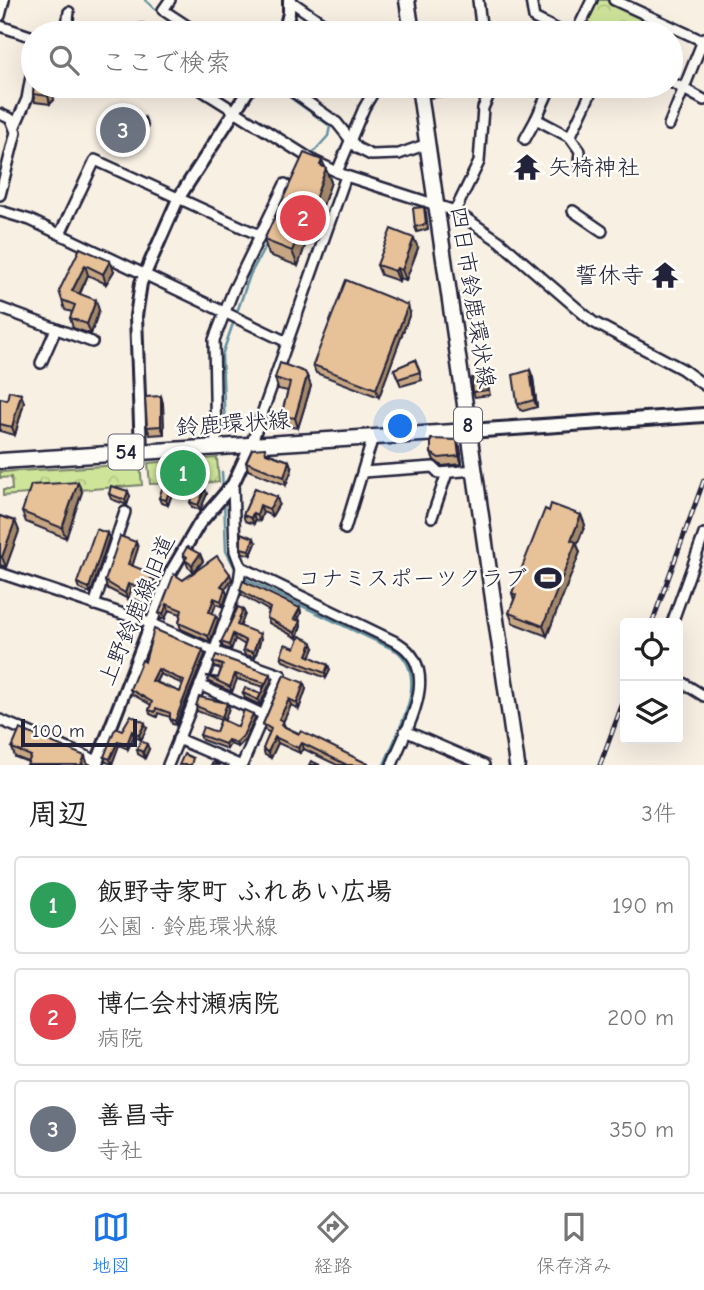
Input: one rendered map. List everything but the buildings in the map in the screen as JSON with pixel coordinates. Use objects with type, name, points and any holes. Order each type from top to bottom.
[{"type":"main road","points":[[407,0],[410,21]]},
{"type":"main road","name":"四日市鈴鹿環状線","points":[[419,98],[517,765]]},
{"type":"main road","points":[[469,431],[704,415]]},
{"type":"main road","name":"鈴鹿環状線","points":[[0,461],[469,431]]},
{"type":"street","points":[[0,16],[4,0]]},
{"type":"street","points":[[170,0],[163,10],[180,21]]},
{"type":"street","points":[[287,21],[289,0]]},
{"type":"street","points":[[289,0],[320,21]]},
{"type":"street","points":[[478,0],[481,21]]},
{"type":"street","points":[[531,0],[534,18],[540,21]]},
{"type":"street","points":[[582,21],[592,0]]},
{"type":"street","points":[[614,0],[661,21]]},
{"type":"street","points":[[68,21],[69,12]]},
{"type":"street","points":[[0,26],[21,33]]},
{"type":"street","points":[[683,31],[704,40],[683,94]]},
{"type":"street","points":[[685,89],[704,100]]},
{"type":"street","points":[[0,195],[15,126],[27,98]]},
{"type":"street","points":[[214,98],[304,156],[341,174],[455,211],[499,241],[593,322],[682,369],[704,385]]},
{"type":"street","points":[[141,451],[136,316],[144,273],[178,199],[243,98]]},
{"type":"street","points":[[302,98],[337,123],[349,142],[378,157],[400,154],[427,145]]},
{"type":"street","points":[[251,445],[287,341],[349,142],[371,98]]},
{"type":"street","points":[[455,211],[479,162],[483,108],[487,98]]},
{"type":"street","points":[[525,139],[546,98]]},
{"type":"street","points":[[570,137],[588,98]]},
{"type":"street","points":[[669,125],[681,98]]},
{"type":"street","points":[[0,114],[11,119],[15,126]]},
{"type":"street","points":[[536,119],[570,137],[580,151],[579,163]]},
{"type":"street","points":[[60,234],[95,160],[259,236]]},
{"type":"street","points":[[216,447],[213,347],[231,314],[259,236],[285,184]]},
{"type":"street","points":[[0,211],[30,220],[287,341]]},
{"type":"street","points":[[573,211],[602,231]]},
{"type":"street","points":[[0,308],[92,342]]},
{"type":"street","points":[[41,363],[56,329]]},
{"type":"street","points":[[345,529],[373,437]]},
{"type":"street","name":"上野鈴鹿線旧道","points":[[98,763],[150,623],[178,558],[227,491],[251,445]]},
{"type":"street","points":[[363,472],[433,467],[439,474],[475,470]]},
{"type":"street","points":[[432,517],[447,473]]},
{"type":"street","points":[[167,765],[200,685],[240,573],[227,491]]},
{"type":"street","points":[[94,605],[125,512]]},
{"type":"street","points":[[675,618],[704,534]]},
{"type":"street","points":[[0,573],[150,623],[281,675],[241,765],[178,739]]},
{"type":"street","points":[[240,573],[408,651],[418,664],[421,684],[392,765]]},
{"type":"street","points":[[680,681],[704,695]]},
{"type":"street","points":[[200,685],[264,715]]},
{"type":"street","points":[[0,732],[2,721],[98,763]]},
{"type":"street","points":[[405,731],[484,765]]},
{"type":"green space","points":[[595,0],[607,0],[643,16],[641,21],[585,21]]},
{"type":"green space","points":[[217,458],[219,482],[150,484],[148,463]]},
{"type":"green space","points":[[140,464],[142,485],[3,496],[3,490],[12,490],[11,477],[0,478],[0,472]]},
{"type":"waterway","points":[[145,0],[169,21]]},
{"type":"waterway","points":[[291,98],[330,126],[328,136],[311,155]]},
{"type":"waterway","points":[[225,428],[222,355],[250,275],[266,245]]},
{"type":"waterway","points":[[222,472],[223,490]]},
{"type":"waterway","points":[[224,500],[226,551],[238,574]]},
{"type":"waterway","points":[[243,578],[397,651],[407,663],[411,676],[408,706],[384,765]]},
{"type":"railway","points":[[654,618],[704,480]]},
{"type":"railway","points":[[600,765],[620,711]]},
{"type":"place","name":"善昌寺","points":[[123,130]]},
{"type":"place","name":"矢椅神社","points":[[527,167]]},
{"type":"place","name":"博仁会村瀬病院","points":[[303,218]]},
{"type":"place","name":"誓休寺","points":[[665,275]]},
{"type":"place","name":"飯野寺家町 ふれあい広場","points":[[183,473]]},
{"type":"place","name":"コナミスポーツクラブ","points":[[548,578]]}]
